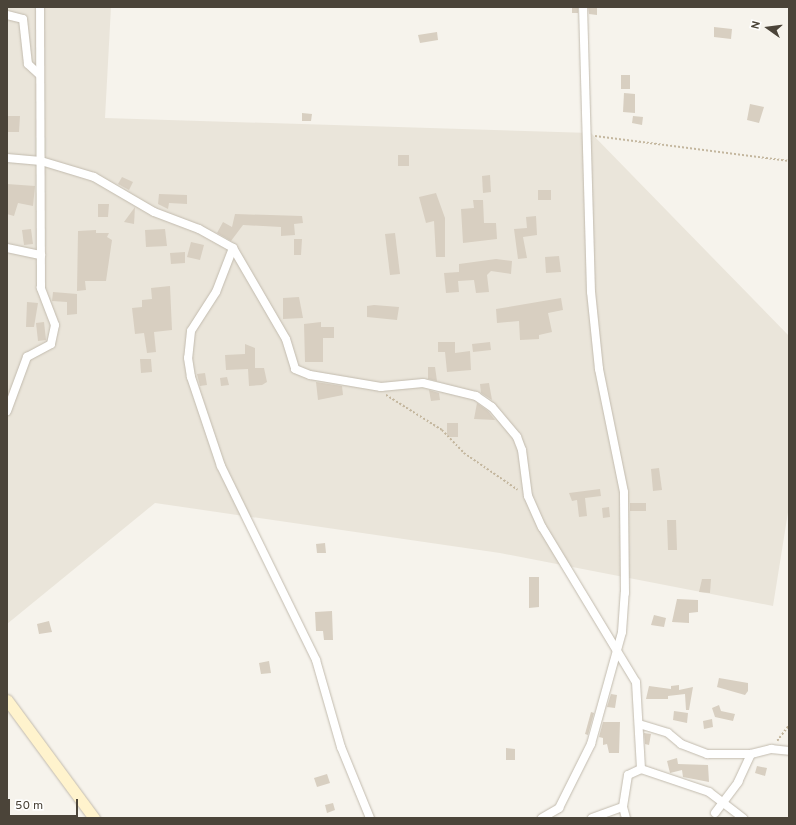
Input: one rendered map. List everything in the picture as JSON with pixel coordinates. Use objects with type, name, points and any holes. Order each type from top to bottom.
[{"type":"street","points":[[7,411],[27,357],[50,344],[55,325],[41,288],[40,7]]},
{"type":"street","points":[[542,818],[559,808],[583,764],[622,632],[627,534],[618,445],[599,369],[591,292],[589,135],[583,7]]},
{"type":"street","points":[[7,15],[24,19],[28,64],[40,75]]},
{"type":"street","points":[[7,158],[41,161],[108,183],[154,212],[200,229],[233,248],[286,339],[295,369],[310,375],[376,386],[423,384],[484,401],[517,437],[522,450],[528,496],[542,527],[617,648],[636,682],[641,770]]},
{"type":"street","points":[[7,248],[41,255]]},
{"type":"street","points":[[233,248],[216,292],[191,331],[191,377],[221,466],[316,660],[341,747],[370,818]]},
{"type":"street","points":[[7,700],[94,818]]},
{"type":"street","points":[[639,724],[668,733],[695,751],[750,754],[771,749],[789,751]]},
{"type":"street","points":[[715,813],[724,803],[750,754]]},
{"type":"street","points":[[626,818],[622,807],[628,775],[641,770],[709,792],[743,818]]},
{"type":"street","points":[[592,818],[622,807]]},
{"type":"path","points":[[589,135],[789,161]]},
{"type":"path","points":[[376,386],[442,430],[453,444],[491,475],[528,496]]},
{"type":"path","points":[[771,749],[789,725]]},
{"type":"shaded area","points":[[7,7],[111,7],[105,118],[591,133],[789,336],[789,506],[773,606],[500,553],[155,503],[7,624]]},
{"type":"building","points":[[572,7],[578,7],[578,13],[572,13]]},
{"type":"building","points":[[588,7],[597,7],[597,15],[589,14]]},
{"type":"building","points":[[714,27],[732,29],[731,39],[714,37]]},
{"type":"building","points":[[437,32],[438,40],[420,43],[418,35]]},
{"type":"building","points":[[621,75],[630,75],[630,89],[621,89]]},
{"type":"building","points":[[624,93],[635,94],[635,113],[623,112]]},
{"type":"building","points":[[750,104],[764,107],[759,123],[747,120]]},
{"type":"building","points":[[302,113],[312,114],[311,121],[302,121]]},
{"type":"building","points":[[7,116],[20,116],[19,132],[7,132]]},
{"type":"building","points":[[633,116],[643,117],[642,125],[632,123]]},
{"type":"building","points":[[398,155],[409,155],[409,166],[398,166]]},
{"type":"building","points":[[490,175],[491,192],[483,193],[482,176]]},
{"type":"building","points":[[122,177],[133,182],[129,190],[118,184]]},
{"type":"building","points":[[7,184],[35,186],[33,206],[18,203],[14,216],[7,214]]},
{"type":"building","points":[[538,190],[551,190],[551,200],[538,200]]},
{"type":"building","points":[[436,193],[445,218],[445,257],[436,257],[434,221],[426,223],[419,197]]},
{"type":"building","points":[[159,194],[187,195],[187,204],[169,203],[168,209],[158,204]]},
{"type":"building","points":[[473,200],[483,200],[484,223],[496,223],[497,239],[463,243],[461,209],[474,208]]},
{"type":"building","points":[[98,204],[109,204],[108,217],[98,217]]},
{"type":"building","points":[[135,207],[134,224],[124,222]]},
{"type":"building","points":[[235,214],[302,216],[303,223],[294,224],[295,235],[281,236],[281,227],[243,225],[231,241],[217,233],[223,222],[232,227]]},
{"type":"building","points":[[536,216],[537,235],[523,237],[527,258],[518,259],[514,229],[527,228],[526,217]]},
{"type":"building","points":[[31,229],[33,244],[24,245],[22,230]]},
{"type":"building","points":[[165,229],[167,246],[146,247],[145,230]]},
{"type":"building","points":[[96,230],[96,233],[109,233],[107,237],[112,240],[106,281],[85,281],[86,290],[77,291],[78,231]]},
{"type":"building","points":[[395,233],[400,274],[390,275],[385,234]]},
{"type":"building","points":[[294,239],[302,239],[301,255],[294,255]]},
{"type":"building","points":[[191,242],[204,245],[200,260],[187,257]]},
{"type":"building","points":[[185,252],[185,263],[171,264],[170,253]]},
{"type":"building","points":[[559,256],[561,272],[546,273],[545,257]]},
{"type":"building","points":[[496,259],[512,261],[511,274],[491,271],[487,275],[489,292],[476,293],[474,280],[458,281],[459,292],[446,293],[444,273],[459,272],[459,264]]},
{"type":"building","points":[[170,286],[172,330],[154,332],[156,352],[147,353],[144,333],[135,334],[132,308],[142,307],[142,300],[152,299],[151,288]]},
{"type":"building","points":[[53,292],[77,294],[77,314],[67,315],[67,302],[52,301]]},
{"type":"building","points":[[299,297],[303,318],[283,319],[283,298]]},
{"type":"building","points":[[561,298],[563,310],[548,313],[552,332],[539,335],[539,339],[520,340],[519,321],[497,323],[496,309]]},
{"type":"building","points":[[27,302],[38,303],[34,327],[26,327]]},
{"type":"building","points":[[374,305],[399,307],[397,320],[367,317],[367,306]]},
{"type":"building","points":[[44,322],[46,340],[38,341],[36,323]]},
{"type":"building","points":[[321,322],[321,327],[334,327],[334,338],[323,338],[323,362],[305,362],[304,324]]},
{"type":"building","points":[[438,342],[455,342],[455,353],[470,351],[471,370],[447,372],[445,352],[438,352]]},
{"type":"building","points":[[490,342],[491,350],[473,352],[472,344]]},
{"type":"building","points":[[245,344],[255,348],[255,368],[264,368],[267,382],[262,385],[249,386],[248,369],[226,370],[225,355],[245,354]]},
{"type":"building","points":[[140,359],[151,359],[152,372],[141,373]]},
{"type":"building","points":[[428,367],[435,367],[437,381],[428,379]]},
{"type":"building","points":[[205,373],[207,385],[200,386],[197,374]]},
{"type":"building","points":[[227,377],[229,385],[221,386],[220,378]]},
{"type":"building","points":[[316,382],[342,386],[343,395],[318,400]]},
{"type":"building","points":[[489,383],[492,400],[481,393],[480,384]]},
{"type":"building","points":[[429,390],[439,393],[440,400],[431,401]]},
{"type":"building","points":[[477,403],[488,411],[495,420],[474,419]]},
{"type":"building","points":[[447,423],[458,423],[458,437],[447,437]]},
{"type":"building","points":[[659,468],[662,490],[653,491],[651,469]]},
{"type":"building","points":[[600,489],[601,496],[585,498],[587,516],[579,517],[577,500],[572,501],[569,493]]},
{"type":"building","points":[[630,503],[646,503],[646,511],[630,511]]},
{"type":"building","points":[[609,507],[610,517],[603,518],[602,508]]},
{"type":"building","points":[[667,520],[676,520],[677,550],[668,550]]},
{"type":"building","points":[[325,543],[326,553],[317,553],[316,544]]},
{"type":"building","points":[[529,577],[539,577],[539,607],[529,608]]},
{"type":"building","points":[[702,579],[711,579],[710,593],[699,592]]},
{"type":"building","points":[[677,599],[698,600],[698,612],[689,613],[689,623],[672,622]]},
{"type":"building","points":[[332,611],[333,640],[324,640],[323,631],[316,631],[315,612]]},
{"type":"building","points":[[654,615],[666,618],[664,627],[651,625]]},
{"type":"building","points":[[49,621],[52,632],[39,634],[37,624]]},
{"type":"building","points":[[269,661],[271,673],[261,674],[259,663]]},
{"type":"building","points":[[719,678],[748,683],[748,691],[745,695],[717,687]]},
{"type":"building","points":[[679,685],[679,690],[693,687],[689,710],[686,710],[685,694],[668,696],[668,699],[646,699],[649,686],[671,689],[671,686]]},
{"type":"building","points":[[611,694],[617,695],[615,708],[607,707]]},
{"type":"building","points":[[719,705],[721,711],[735,714],[733,721],[715,717],[712,708]]},
{"type":"building","points":[[674,711],[688,713],[687,723],[673,720]]},
{"type":"building","points":[[591,712],[594,713],[588,735],[585,734]]},
{"type":"building","points":[[712,719],[713,727],[704,729],[703,721]]},
{"type":"building","points":[[603,722],[620,722],[619,753],[609,753],[607,744],[603,745],[603,738],[599,737]]},
{"type":"building","points":[[644,733],[651,734],[649,745],[645,744]]},
{"type":"building","points":[[506,748],[515,749],[515,760],[506,760]]},
{"type":"building","points":[[677,758],[678,764],[708,765],[709,782],[683,777],[682,770],[670,773],[667,761]]},
{"type":"building","points":[[757,766],[767,768],[765,776],[755,773]]},
{"type":"building","points":[[327,774],[330,783],[317,787],[314,778]]},
{"type":"building","points":[[333,803],[335,810],[327,813],[325,805]]}]
